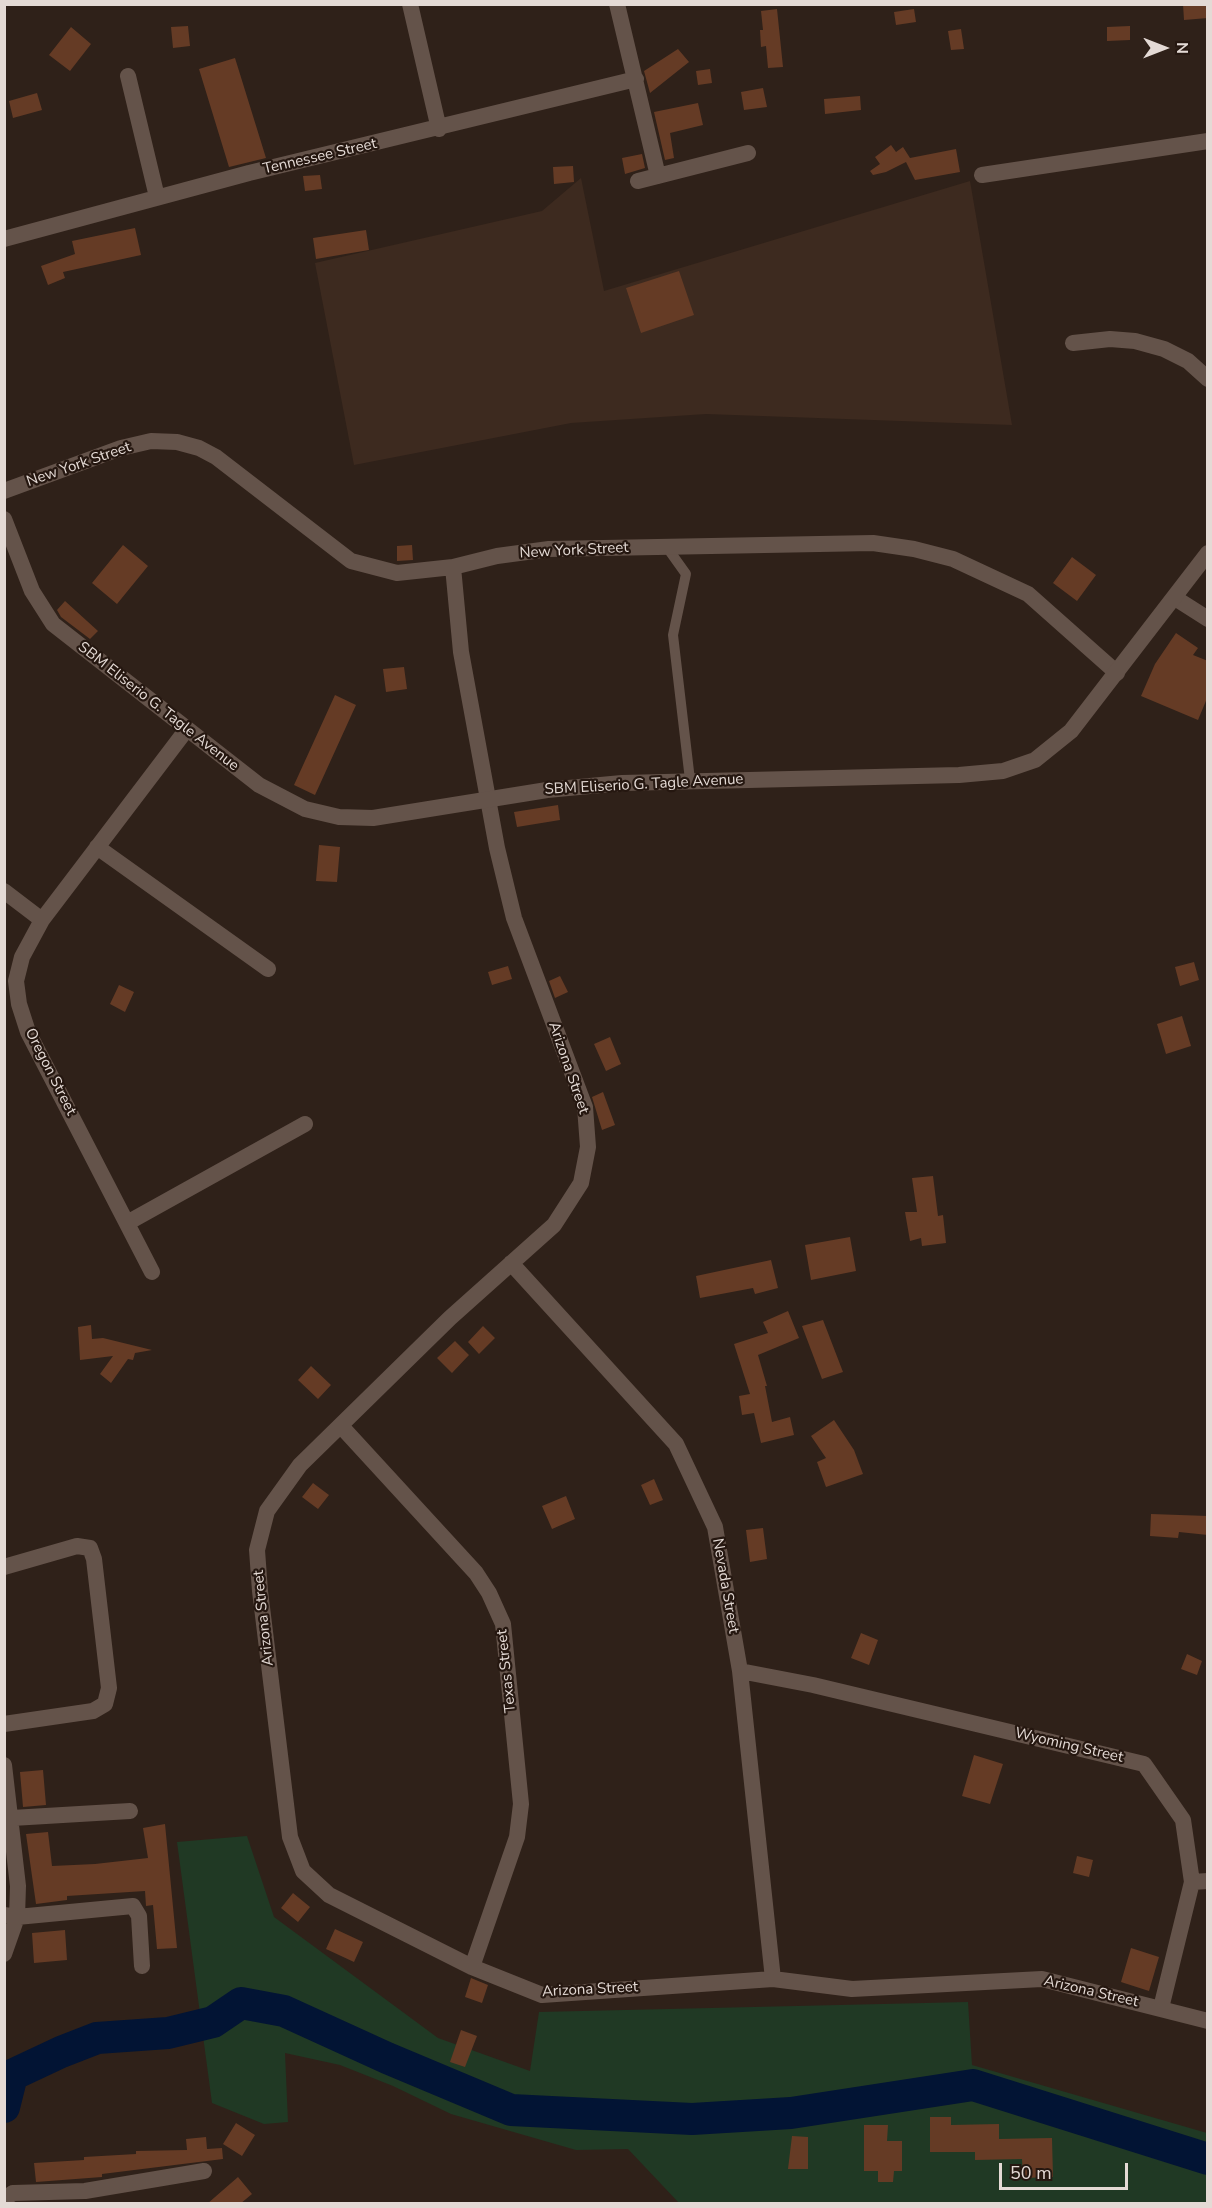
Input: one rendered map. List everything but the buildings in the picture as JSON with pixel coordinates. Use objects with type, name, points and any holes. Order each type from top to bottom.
[{"type":"street","points":[[410,4],[439,129]]},
{"type":"street","points":[[617,4],[658,176]]},
{"type":"street","points":[[128,76],[158,197]]},
{"type":"street","name":"Tennessee Street","points":[[4,239],[158,197],[636,79]]},
{"type":"street","points":[[982,175],[991,171],[1208,141]]},
{"type":"street","points":[[638,181],[748,153]]},
{"type":"street","points":[[1073,343],[1110,339],[1135,341],[1164,350],[1188,362],[1208,379]]},
{"type":"street","name":"New York Street","points":[[4,491],[121,448],[151,441],[177,442],[199,448],[216,457],[351,561],[397,573],[453,567],[497,556],[549,549],[873,543],[914,549],[953,559],[1028,594],[1118,673]]},
{"type":"street","name":"SBM Eliserio G. Tagle Avenue","points":[[4,519],[32,591],[53,624],[259,785],[305,809],[339,817],[372,818],[547,790],[690,780],[959,775],[1002,771],[1035,760],[1059,744],[1118,673],[1208,553]]},
{"type":"street","name":"Arizona Street","points":[[453,567],[461,652],[497,848],[514,918],[585,1107],[588,1147],[581,1183],[554,1225],[450,1318],[300,1465],[267,1511],[257,1550],[260,1591],[290,1837],[303,1871],[329,1895],[472,1967],[542,1995],[773,1979],[852,1989],[1042,1979],[1208,2021]]},
{"type":"street","points":[[1175,598],[1208,619]]},
{"type":"street","name":"Oregon Street","points":[[152,1272],[28,1032],[19,1004],[16,981],[22,957],[42,920],[187,729]]},
{"type":"street","points":[[97,847],[268,969]]},
{"type":"street","points":[[4,891],[42,920]]},
{"type":"street","points":[[127,1223],[305,1125]]},
{"type":"street","name":"Nevada Street","points":[[511,1263],[676,1444],[715,1527],[740,1671],[773,1979]]},
{"type":"street","name":"Texas Street","points":[[341,1426],[476,1573],[489,1593],[503,1624],[521,1804],[517,1837],[472,1967]]},
{"type":"street","points":[[4,1567],[77,1546],[90,1548],[94,1559],[109,1688],[105,1704],[93,1711],[4,1724]]},
{"type":"street","name":"Wyoming Street","points":[[740,1671],[813,1685],[1144,1764],[1183,1820],[1200,1882],[1161,2008]]},
{"type":"street","points":[[4,1766],[8,1817],[18,1886],[4,1954]]},
{"type":"street","points":[[8,1817],[130,1811]]},
{"type":"street","points":[[11,1916],[134,1906],[139,1916],[142,1966]]},
{"type":"street","points":[[4,2199],[13,2193],[85,2197],[204,2171]]},
{"type":"lane","points":[[666,546],[686,574],[673,635],[690,780]]},
{"type":"shaded area","points":[[581,178],[604,291],[970,181],[1012,425],[706,414],[571,423],[354,465],[315,263],[542,211]]},
{"type":"green space","points":[[247,1836],[274,1917],[438,2038],[530,2071],[539,2012],[968,2002],[972,2065],[1207,2133],[1207,2203],[679,2203],[628,2149],[576,2150],[451,2114],[393,2086],[340,2065],[285,2053],[288,2122],[264,2124],[212,2103],[177,1842]]},
{"type":"waterway","points":[[4,2107],[12,2075],[61,2052],[97,2038],[168,2033],[213,2022],[241,2003],[284,2011],[387,2058],[511,2110],[692,2119],[791,2113],[973,2085],[1208,2159]]}]
